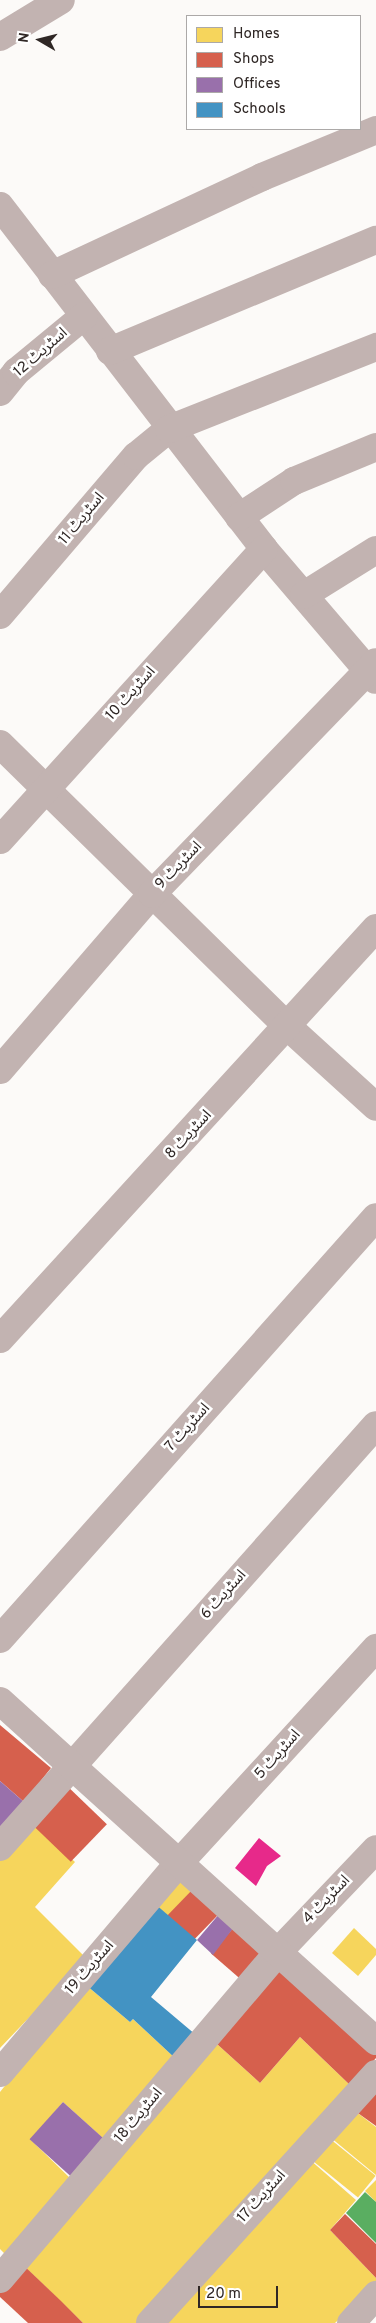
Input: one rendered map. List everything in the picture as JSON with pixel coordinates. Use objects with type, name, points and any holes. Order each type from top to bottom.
[{"type":"street","points":[[0,37],[61,0]]},
{"type":"street","points":[[52,275],[262,177],[376,130]]},
{"type":"street","points":[[0,206],[169,429],[264,549],[304,596],[373,670]]},
{"type":"street","points":[[110,351],[376,240]]},
{"type":"street","name":"اسٹریٹ 12","points":[[0,392],[16,372],[84,316]]},
{"type":"street","name":"اسٹریٹ 11","points":[[0,614],[136,456],[169,429],[376,347]]},
{"type":"street","points":[[240,517],[294,481],[376,447]]},
{"type":"street","name":"اسٹریٹ 10","points":[[0,840],[264,549]]},
{"type":"street","points":[[304,596],[376,550]]},
{"type":"street","name":"اسٹریٹ 9","points":[[0,1070],[152,894],[373,670]]},
{"type":"street","points":[[0,744],[287,1026],[376,1107]]},
{"type":"street","name":"اسٹریٹ 8","points":[[0,1339],[376,928]]},
{"type":"street","name":"اسٹریٹ 7","points":[[0,1639],[376,1217]]},
{"type":"street","name":"اسٹریٹ 6","points":[[0,1847],[71,1765],[376,1425]]},
{"type":"street","name":"اسٹریٹ 5","points":[[179,1863],[376,1648]]},
{"type":"street","points":[[0,1701],[376,2041]]},
{"type":"street","name":"اسٹریٹ 4","points":[[278,1952],[376,1849]]},
{"type":"street","name":"اسٹریٹ 19","points":[[0,2073],[179,1863]]},
{"type":"street","name":"اسٹریٹ 18","points":[[0,2280],[278,1952]]},
{"type":"street","name":"اسٹریٹ 17","points":[[150,2323],[376,2074]]},
{"type":"street","points":[[351,2323],[376,2294]]},
{"type":"building: Homes","points":[[30,1822],[75,1862],[35,1907],[86,1958],[0,2048],[0,1857]]},
{"type":"building: Homes","points":[[179,1875],[194,1888],[169,1917],[154,1904]]},
{"type":"building: Homes","points":[[354,1928],[376,1949],[376,1955],[358,1976],[332,1953]]},
{"type":"building: Homes","points":[[86,1985],[130,2022],[133,2019],[176,2059],[106,2141],[63,2102],[31,2140],[72,2180],[5,2254],[0,2249],[0,2092]]},
{"type":"building: Homes","points":[[300,2037],[351,2086],[137,2323],[83,2323],[18,2260],[217,2044],[260,2083]]},
{"type":"building: Homes","points":[[355,2111],[376,2127],[376,2175],[330,2137]]},
{"type":"building: Homes","points":[[329,2138],[376,2176],[358,2198],[311,2160]]},
{"type":"building: Homes","points":[[309,2159],[356,2200],[330,2230],[376,2278],[376,2284],[335,2323],[162,2323]]},
{"type":"building: Homes","points":[[376,2180],[376,2202],[365,2191]]},
{"type":"building: Shops","points":[[0,1725],[51,1768],[24,1802],[0,1781]]},
{"type":"building: Shops","points":[[63,1782],[107,1824],[71,1862],[27,1819]]},
{"type":"building: Shops","points":[[194,1888],[220,1913],[193,1940],[168,1915]]},
{"type":"building: Shops","points":[[234,1927],[262,1951],[239,1978],[211,1953]]},
{"type":"building: Shops","points":[[281,1968],[376,2051],[376,2058],[351,2086],[300,2037],[260,2083],[217,2044]]},
{"type":"building: Shops","points":[[376,2087],[376,2126],[355,2111]]},
{"type":"building: Shops","points":[[345,2214],[376,2244],[376,2278],[330,2230]]},
{"type":"building: Shops","points":[[18,2260],[83,2323],[28,2323],[0,2297],[0,2282]]},
{"type":"building: Offices","points":[[0,1781],[24,1802],[0,1831]]},
{"type":"building: Offices","points":[[220,1913],[234,1927],[213,1955],[197,1940]]},
{"type":"building: Offices","points":[[63,2102],[106,2141],[73,2178],[30,2139]]},
{"type":"building: Schools","points":[[154,1903],[197,1940],[151,1997],[196,2035],[176,2059],[133,2019],[130,2022],[86,1985]]},
{"type":"building: Health","points":[[259,1838],[281,1856],[267,1866],[256,1886],[235,1868]]},
{"type":"building: Public","points":[[365,2192],[376,2202],[376,2243],[346,2213]]}]
